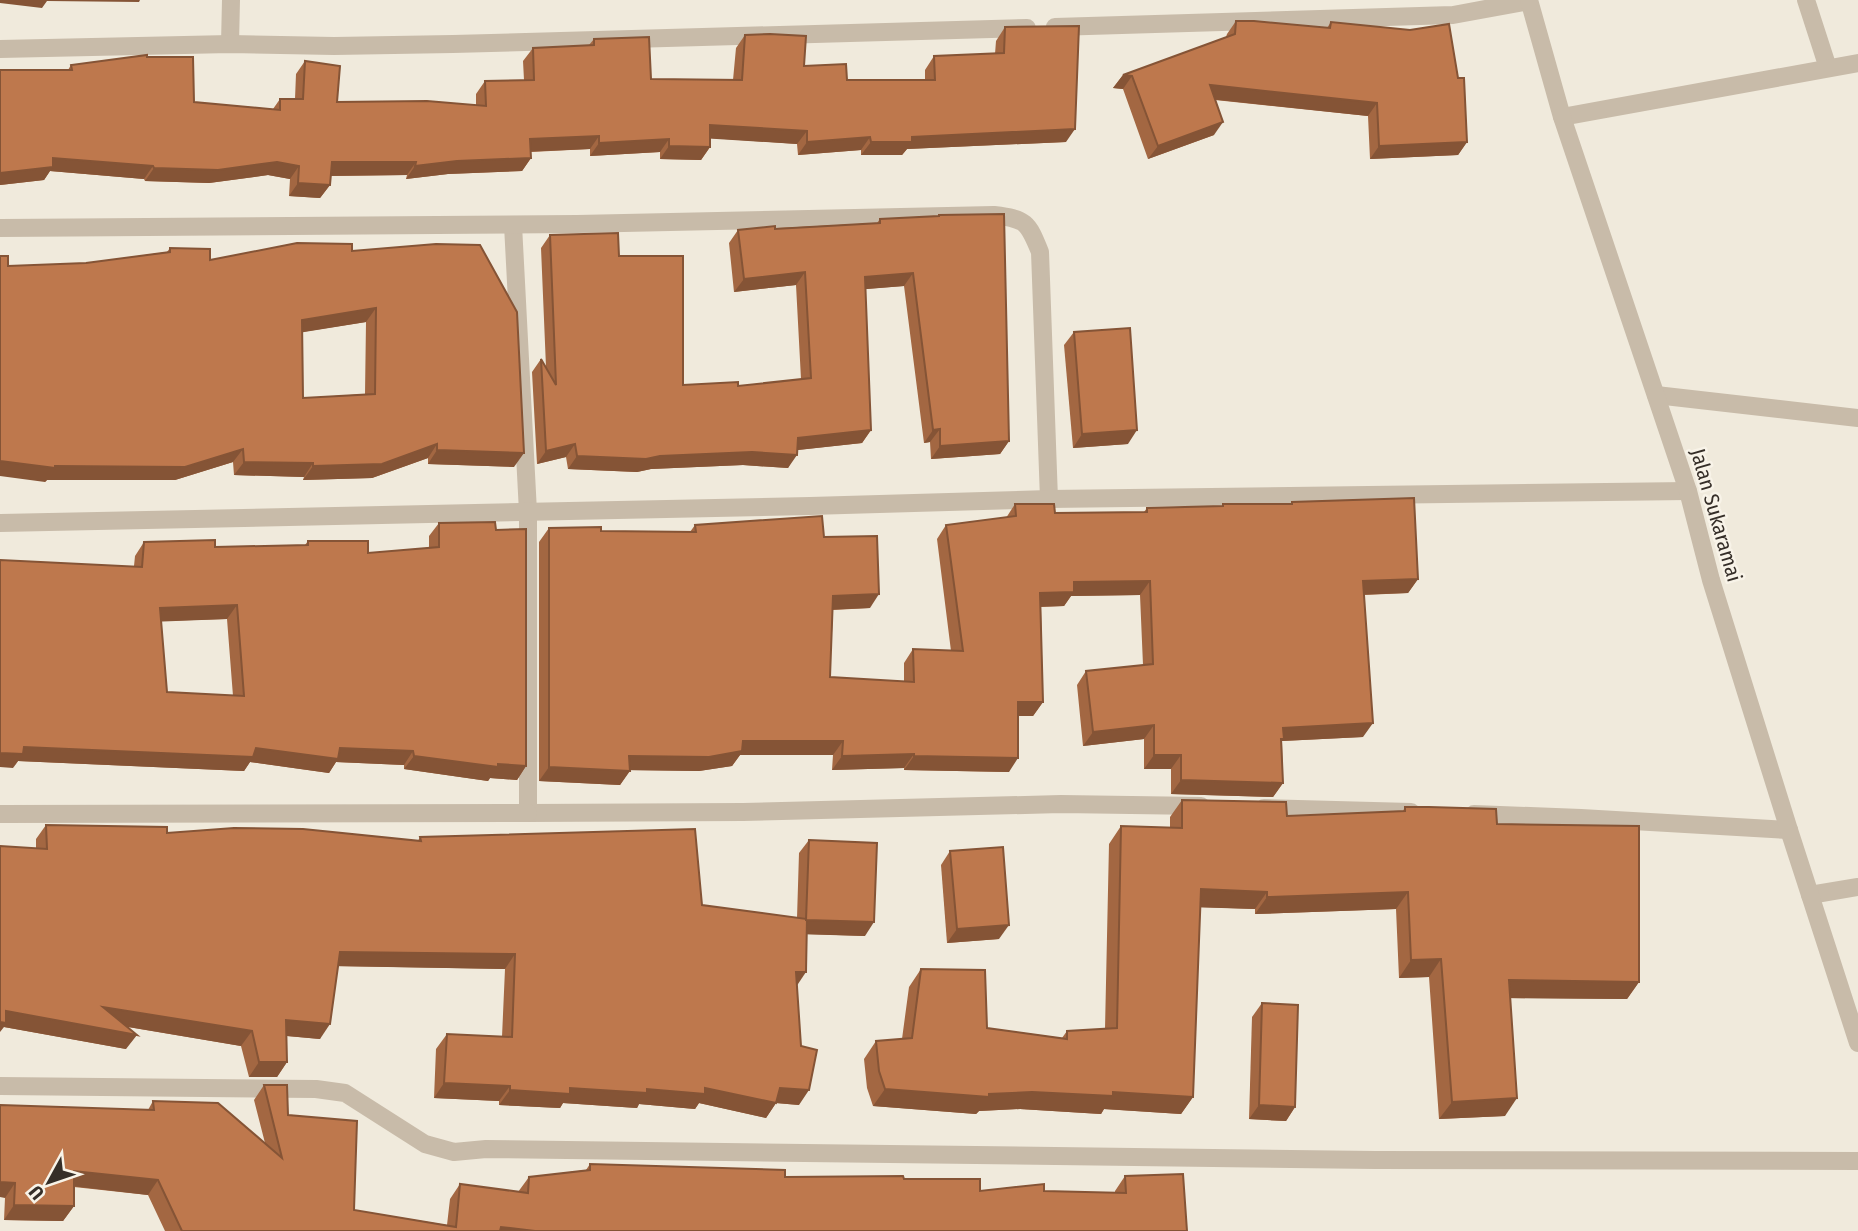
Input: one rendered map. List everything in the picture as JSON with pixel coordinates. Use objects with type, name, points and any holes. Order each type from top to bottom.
[{"type":"street","points":[[230,44],[231,0]]},
{"type":"street","points":[[1806,0],[1828,68]]},
{"type":"street","points":[[0,49],[230,44],[440,44],[1372,19],[1453,15],[1529,1]]},
{"type":"street","name":"Jalan Sukaramai","points":[[1529,1],[1562,117],[1688,491],[1711,580],[1788,830],[1858,1043]]},
{"type":"street","points":[[1562,117],[1858,63]]},
{"type":"street","points":[[0,228],[513,225],[994,215],[1016,218],[1031,229],[1040,252],[1049,499]]},
{"type":"street","points":[[513,225],[528,512],[528,813]]},
{"type":"street","points":[[1656,395],[1858,418]]},
{"type":"street","points":[[0,523],[1049,499],[1688,491]]},
{"type":"street","points":[[0,814],[743,812],[1060,804],[1215,806]]},
{"type":"street","points":[[1242,807],[1432,813]]},
{"type":"street","points":[[1459,814],[1788,830]]},
{"type":"street","points":[[1810,895],[1858,887]]},
{"type":"street","points":[[0,1086],[316,1089],[345,1093],[425,1144],[454,1152],[514,1150],[1375,1160],[1858,1161]]},
{"type":"building","points":[[1236,21],[1330,28],[1331,22],[1410,30],[1449,24],[1458,78],[1464,78],[1467,142],[1379,146],[1377,103],[1210,85],[1223,122],[1158,146],[1132,76],[1123,75],[1235,34]]},
{"type":"building","points":[[1079,26],[1075,129],[912,137],[912,142],[871,142],[870,137],[807,142],[807,131],[710,125],[710,147],[669,146],[669,139],[599,143],[599,136],[530,139],[531,158],[415,166],[416,162],[332,162],[330,185],[298,183],[299,166],[277,162],[218,170],[154,168],[53,158],[53,167],[0,173],[0,70],[72,70],[71,65],[147,55],[193,57],[194,102],[280,110],[280,99],[303,99],[305,61],[340,66],[337,102],[427,101],[486,106],[485,81],[534,80],[533,48],[594,45],[594,39],[649,37],[651,79],[742,80],[745,35],[770,34],[806,36],[804,66],[846,64],[847,80],[935,80],[934,56],[1004,53],[1005,27]]},
{"type":"building","points":[[1004,214],[1009,441],[940,446],[940,429],[933,430],[913,273],[865,277],[871,430],[798,438],[797,455],[752,452],[646,459],[577,456],[575,444],[546,451],[541,359],[556,385],[550,235],[618,233],[619,256],[683,256],[683,385],[738,382],[738,386],[811,378],[805,272],[744,279],[738,230],[775,226],[775,229],[880,223],[880,219],[939,215]]},
{"type":"building","points":[[297,243],[352,244],[352,251],[436,244],[480,245],[517,312],[524,453],[437,450],[437,444],[382,464],[313,466],[313,463],[244,462],[243,449],[185,467],[55,468],[0,461],[0,256],[8,256],[8,266],[86,263],[170,252],[170,248],[210,249],[210,260]],"holes":[[[376,308],[375,394],[303,398],[302,320]]]},
{"type":"building","points":[[1130,328],[1137,430],[1082,434],[1074,332]]},
{"type":"building","points":[[1414,498],[1418,579],[1363,581],[1373,723],[1283,728],[1283,783],[1181,780],[1181,755],[1154,755],[1154,725],[1093,732],[1086,671],[1153,664],[1150,581],[1074,582],[1074,592],[1040,593],[1043,702],[1018,702],[1018,758],[914,754],[842,756],[843,741],[743,741],[742,751],[709,757],[629,756],[630,771],[549,767],[549,528],[601,527],[601,531],[696,532],[695,525],[822,516],[824,537],[877,536],[879,594],[833,596],[830,677],[914,682],[913,649],[963,651],[946,525],[1016,516],[1015,504],[1054,504],[1055,513],[1147,512],[1147,508],[1223,504],[1292,504]]},
{"type":"building","points":[[495,522],[496,530],[526,529],[526,766],[498,764],[498,767],[414,756],[413,751],[340,748],[338,759],[256,748],[253,757],[24,747],[23,754],[0,753],[0,560],[142,567],[144,542],[215,540],[215,547],[308,545],[308,541],[368,541],[368,553],[439,547],[439,523]],"holes":[[[237,605],[244,696],[167,692],[160,608]]]},
{"type":"building","points":[[1182,800],[1286,802],[1287,816],[1405,811],[1405,807],[1429,807],[1496,809],[1497,824],[1639,826],[1639,982],[1509,980],[1517,1098],[1452,1102],[1441,959],[1411,960],[1408,892],[1267,897],[1267,892],[1201,889],[1193,1097],[1113,1092],[1113,1096],[1032,1092],[989,1094],[989,1097],[885,1089],[879,1071],[876,1041],[912,1038],[921,969],[985,970],[987,1028],[1067,1039],[1067,1031],[1117,1028],[1121,826],[1182,828]]},
{"type":"building","points":[[46,825],[167,827],[167,833],[234,828],[303,829],[421,841],[420,837],[695,829],[702,905],[807,919],[806,972],[796,972],[801,1046],[817,1050],[809,1090],[780,1088],[776,1103],[705,1088],[705,1094],[647,1089],[647,1093],[570,1088],[570,1094],[510,1090],[510,1086],[444,1083],[447,1034],[512,1037],[515,954],[340,952],[330,1024],[286,1020],[287,1062],[259,1062],[252,1031],[103,1007],[137,1035],[6,1011],[6,1023],[0,1022],[0,846],[47,849]]},
{"type":"building","points":[[809,840],[877,843],[874,922],[806,920]]},
{"type":"building","points":[[1003,847],[1009,925],[957,929],[950,851]]},
{"type":"building","points":[[1262,1003],[1298,1005],[1295,1107],[1259,1105]]},
{"type":"building","points":[[264,1085],[287,1085],[288,1115],[357,1121],[354,1210],[456,1227],[460,1184],[528,1193],[529,1177],[590,1170],[590,1164],[785,1170],[785,1177],[903,1176],[904,1179],[980,1179],[980,1191],[1044,1184],[1044,1191],[1126,1193],[1125,1176],[1183,1174],[1187,1231],[535,1231],[501,1227],[500,1231],[182,1231],[158,1180],[74,1171],[74,1206],[14,1205],[15,1183],[0,1182],[0,1105],[154,1110],[153,1101],[218,1103],[282,1158]]}]
